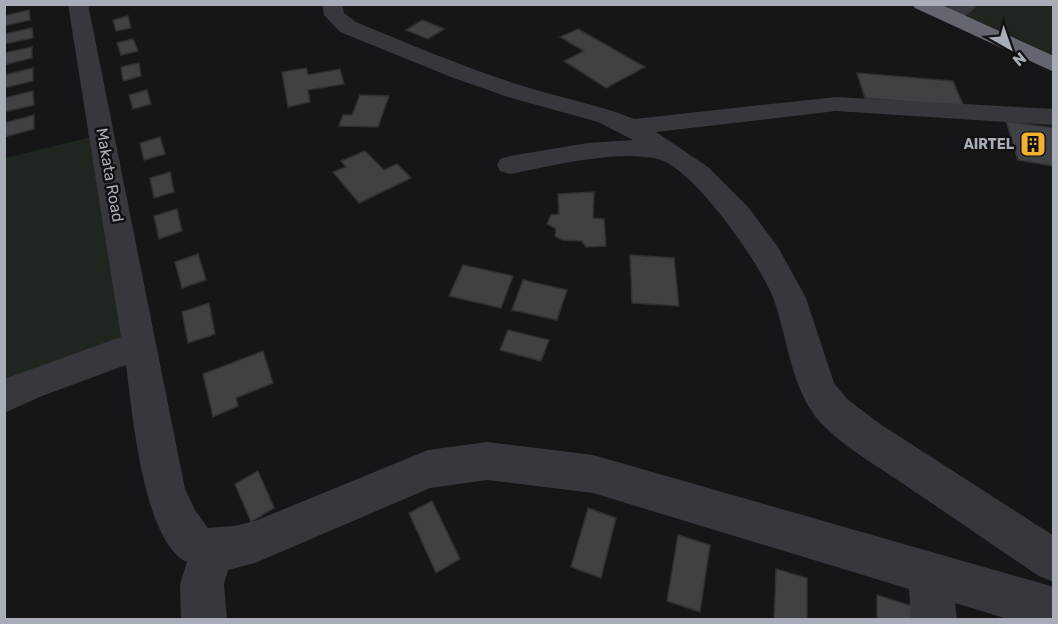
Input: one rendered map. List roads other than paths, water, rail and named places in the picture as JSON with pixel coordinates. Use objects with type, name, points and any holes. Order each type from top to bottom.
[{"type":"highway","points":[[922,4],[1053,65]]},
{"type":"street","name":"Makata Road","points":[[78,4],[165,491],[185,536],[198,547],[212,550]]},
{"type":"street","points":[[332,4],[334,15],[348,27],[497,86],[607,117],[631,135],[668,151],[698,173],[738,214],[767,255],[790,298],[819,391],[834,411],[867,437],[1053,561]]},
{"type":"street","points":[[948,16],[968,4]]},
{"type":"street","points":[[510,165],[631,135],[836,104],[1053,117]]},
{"type":"street","points":[[4,397],[29,385],[138,346]]},
{"type":"street","points":[[204,620],[202,584],[212,550],[232,549],[255,542],[428,469],[487,461],[593,474],[1053,610]]},
{"type":"street","points":[[930,574],[934,620]]},
{"type":"place","name":"AIRTEL","points":[[1033,144]]}]
